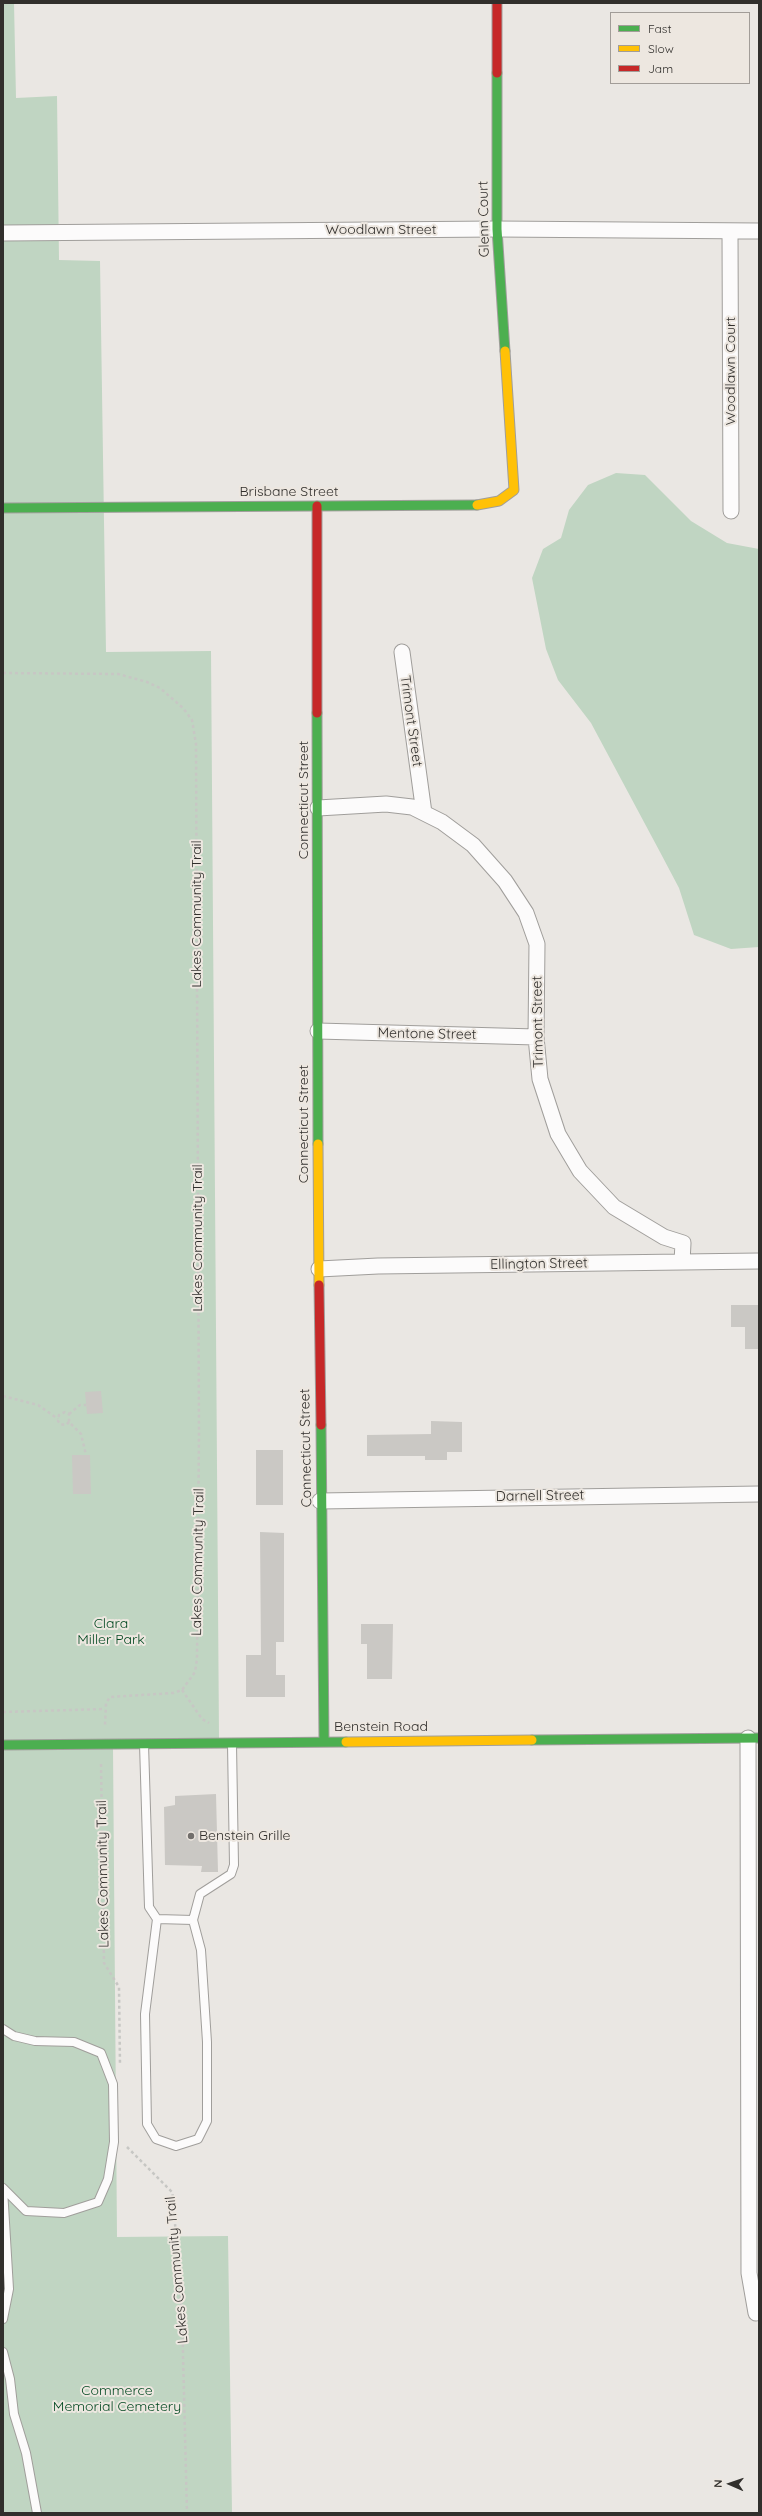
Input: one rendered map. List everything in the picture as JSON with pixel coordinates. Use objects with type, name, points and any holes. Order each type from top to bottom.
[{"type":"street","name":"Glenn Court","points":[[497,3],[497,229],[510,434]]},
{"type":"street","name":"Woodlawn Street","points":[[3,232],[497,229],[759,231]]},
{"type":"street","name":"Woodlawn Court","points":[[730,231],[731,510]]},
{"type":"street","name":"Brisbane Street","points":[[3,508],[473,506],[498,501],[514,490],[510,434]]},
{"type":"street","name":"Connecticut Street","points":[[316,506],[320,1501],[324,1741]]},
{"type":"street","name":"Trimont Street","points":[[402,652],[424,813]]},
{"type":"street","name":"Trimont Street","points":[[318,808],[386,804],[412,807],[442,822],[473,845],[505,881],[526,913],[537,944],[536,1037],[540,1079],[558,1134],[580,1171],[614,1207],[664,1237],[682,1243],[682,1262]]},
{"type":"street","name":"Mentone Street","points":[[318,1031],[536,1037]]},
{"type":"street","name":"Ellington Street","points":[[319,1269],[378,1266],[759,1261]]},
{"type":"street","name":"Darnell Street","points":[[320,1501],[759,1494]]},
{"type":"street","name":"Benstein Road","points":[[3,1745],[754,1738]]},
{"type":"street","points":[[754,1738],[749,2273],[758,2314]]},
{"type":"lane","points":[[144,1743],[149,1907],[157,1919],[146,2014],[147,2124],[156,2139],[176,2146],[198,2139],[207,2120],[207,2042],[201,1950],[193,1920],[200,1894],[231,1874],[234,1865],[232,1742]]},
{"type":"lane","points":[[157,1919],[193,1920]]},
{"type":"lane","points":[[3,2029],[14,2036],[35,2041],[74,2042],[101,2053],[112,2084],[114,2142],[108,2179],[98,2202],[64,2213],[26,2211],[3,2188]]},
{"type":"lane","points":[[3,2188],[9,2289],[3,2319]]},
{"type":"lane","points":[[3,2352],[10,2379],[14,2414],[26,2453],[37,2513]]},
{"type":"path","name":"Lakes Community Trail","points":[[3,673],[118,674],[147,682],[160,688],[183,708],[192,720],[196,744],[199,1432],[196,1659],[195,1672],[182,1690]]},
{"type":"path","points":[[3,1396],[38,1405],[58,1419],[62,1425],[70,1422]]},
{"type":"path","points":[[69,1414],[80,1405],[86,1405]]},
{"type":"path","points":[[58,1419],[63,1412],[69,1414]]},
{"type":"path","points":[[69,1414],[70,1422],[81,1434],[86,1455]]},
{"type":"path","points":[[3,1712],[105,1710],[107,1700],[110,1697],[173,1693],[182,1690],[202,1719],[211,1724]]},
{"type":"path","name":"Lakes Community Trail","points":[[105,1710],[103,1745],[104,1963],[119,1987],[120,2072]]},
{"type":"path","name":"Lakes Community Trail","points":[[124,2143],[133,2155],[172,2192],[174,2198],[182,2314],[187,2513]]},
{"type":"green space","name":"Clara Miller Park","points":[[3,3],[14,3],[16,98],[57,96],[59,260],[100,261],[106,652],[211,651],[219,1738],[3,1743]]},
{"type":"green space","points":[[616,473],[645,475],[691,521],[727,543],[759,549],[759,947],[731,949],[694,935],[679,888],[591,723],[558,680],[546,649],[532,578],[543,549],[561,538],[569,510],[588,485]]},
{"type":"green space","name":"Commerce Memorial Cemetery","points":[[113,1748],[117,2237],[228,2236],[232,2513],[3,2513],[3,1749]]},
{"type":"building","points":[[731,1305],[759,1305],[759,1349],[745,1349],[745,1327],[731,1327]]},
{"type":"building","points":[[101,1391],[103,1413],[87,1414],[85,1392]]},
{"type":"building","points":[[431,1421],[462,1422],[462,1452],[447,1452],[447,1460],[425,1460],[425,1456],[367,1456],[367,1435],[431,1434]]},
{"type":"building","points":[[256,1450],[283,1450],[283,1505],[256,1505]]},
{"type":"building","points":[[72,1455],[90,1455],[91,1494],[73,1494]]},
{"type":"building","points":[[260,1532],[284,1533],[284,1642],[276,1642],[276,1675],[285,1675],[285,1697],[246,1697],[246,1655],[261,1655]]},
{"type":"building","points":[[361,1624],[393,1624],[392,1679],[367,1679],[367,1644],[361,1644]]},
{"type":"building","name":"Benstein Grille","points":[[216,1794],[218,1872],[201,1872],[202,1866],[165,1865],[164,1807],[175,1805],[175,1796]]},
{"type":"traffic: fast","points":[[497,73],[497,229],[505,351]]},
{"type":"traffic: fast","points":[[3,508],[477,505]]},
{"type":"traffic: fast","points":[[317,713],[318,1144]]},
{"type":"traffic: fast","points":[[321,1425],[324,1741]]},
{"type":"traffic: fast","points":[[532,1740],[759,1738]]},
{"type":"traffic: fast","points":[[3,1745],[346,1742]]},
{"type":"traffic: slow","points":[[477,505],[499,501],[514,490],[505,351]]},
{"type":"traffic: slow","points":[[318,1144],[319,1285]]},
{"type":"traffic: slow","points":[[346,1742],[532,1740]]},
{"type":"traffic: jam","points":[[497,3],[497,73]]},
{"type":"traffic: jam","points":[[317,506],[317,713]]},
{"type":"traffic: jam","points":[[319,1285],[321,1425]]},
{"type":"place","name":"Benstein Grille","points":[[191,1836]]}]
